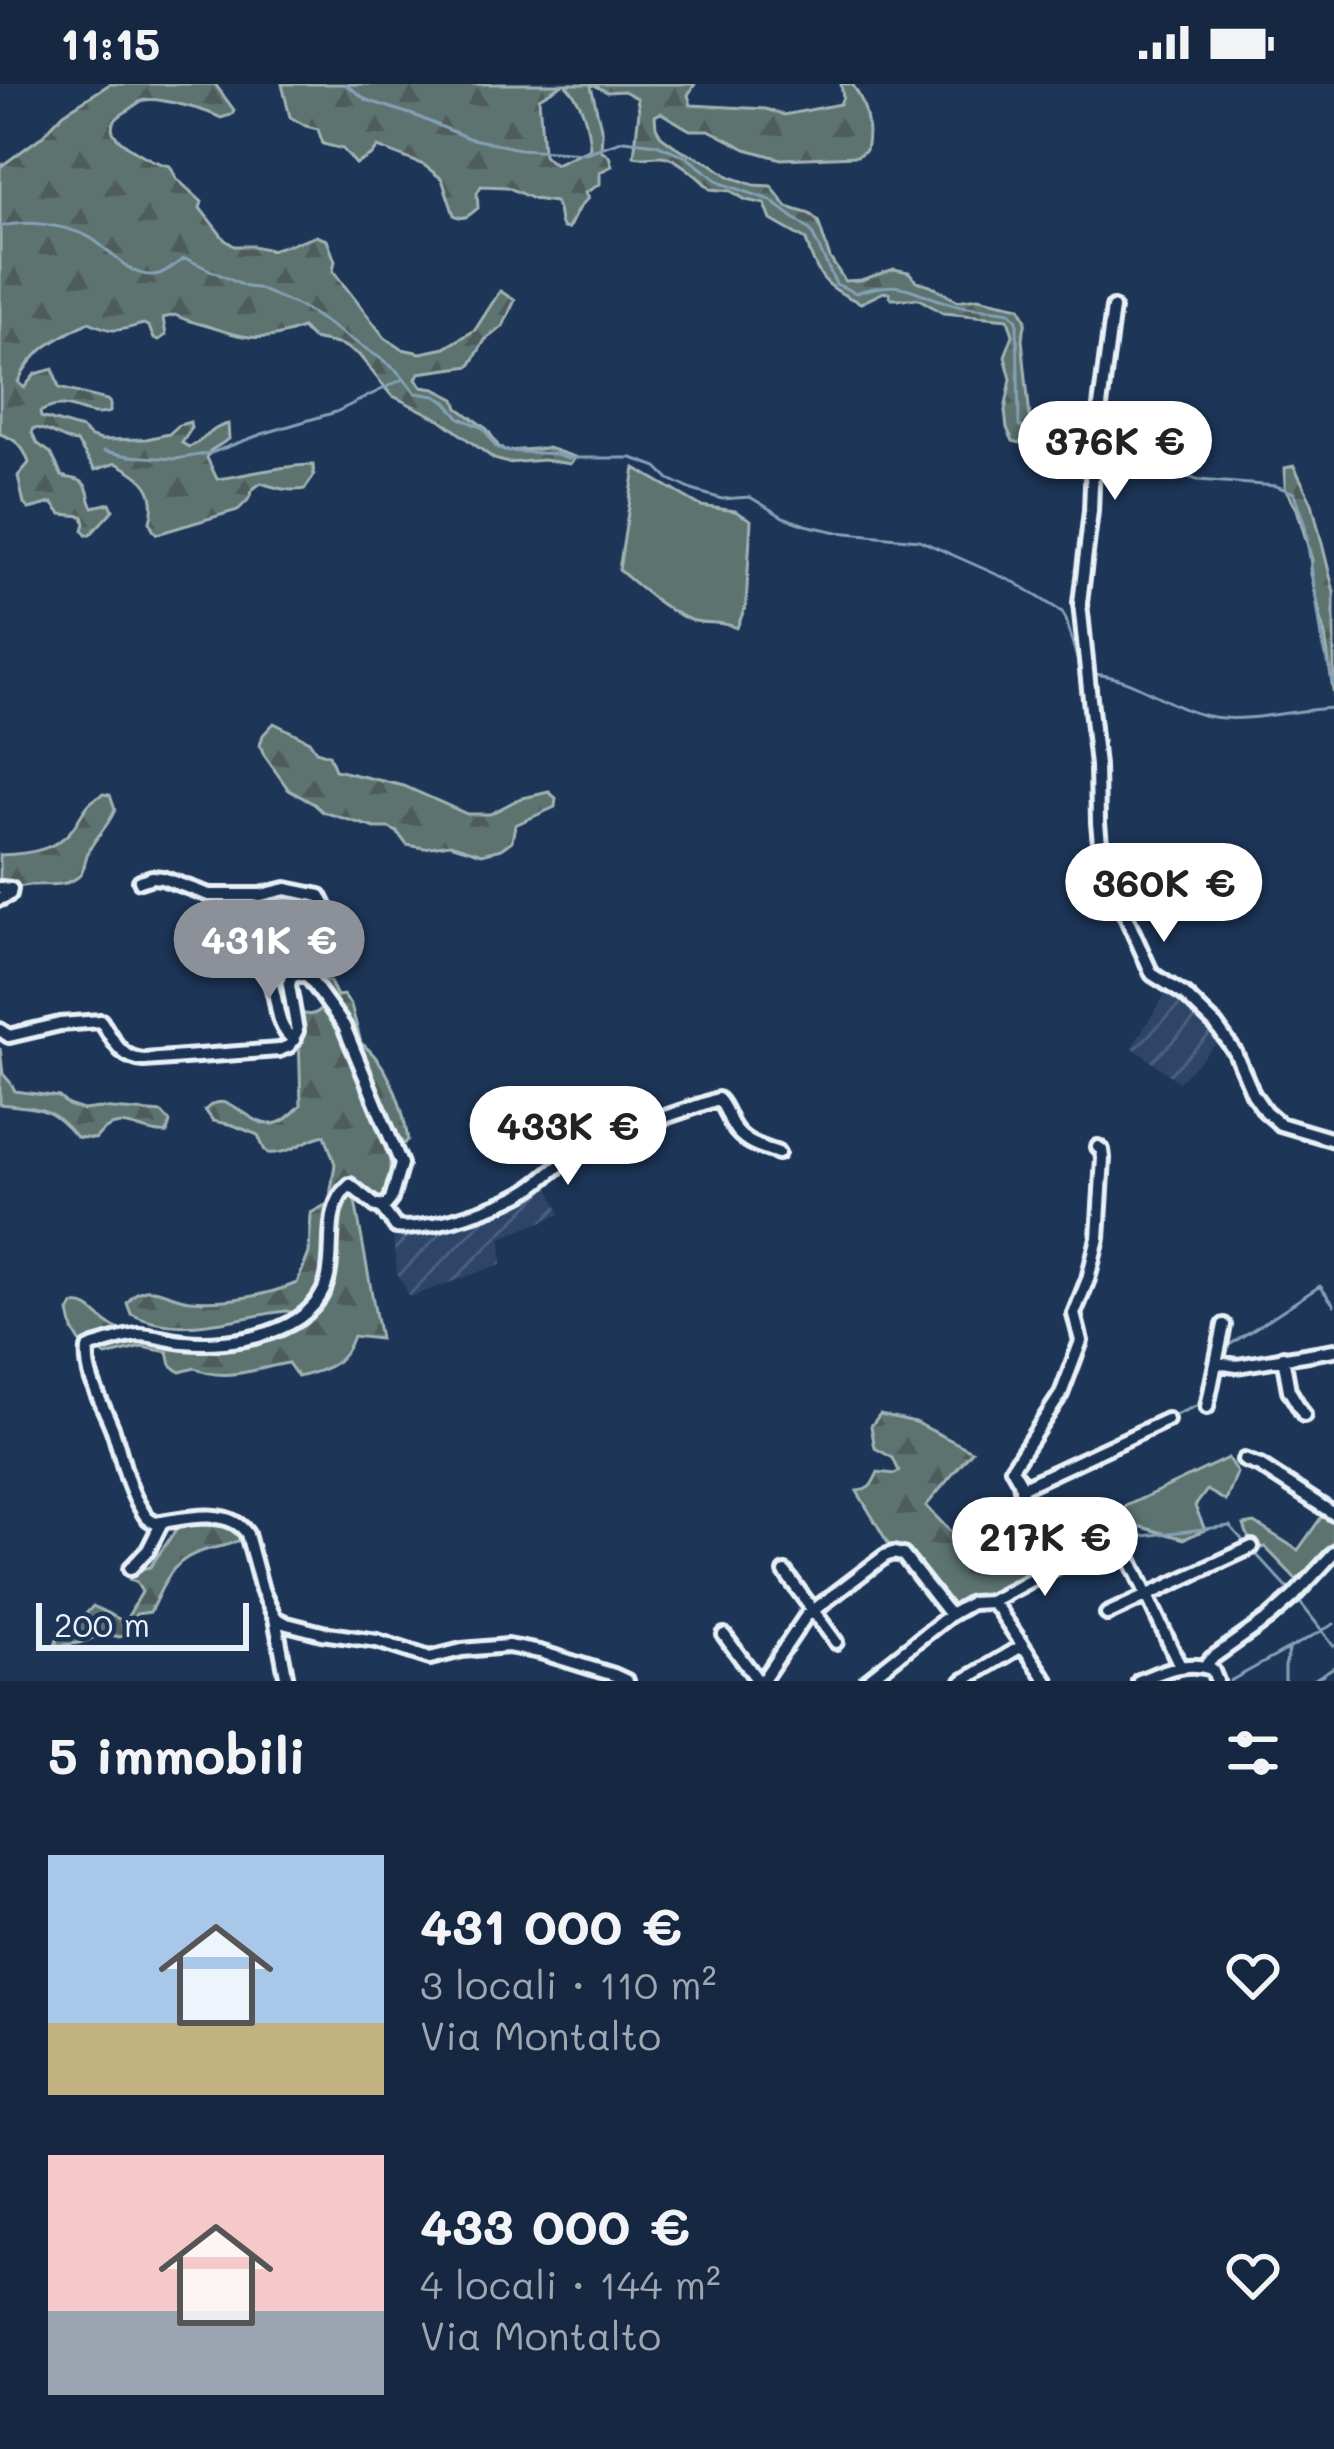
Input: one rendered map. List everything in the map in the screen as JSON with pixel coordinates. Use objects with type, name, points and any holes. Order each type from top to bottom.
[{"type":"street","points":[[1113,308],[1080,603],[1102,862],[1152,974],[1185,995],[1216,1025],[1265,1111],[1280,1124],[1334,1140]]},
{"type":"street","points":[[140,881],[162,878],[209,895],[261,895],[286,889],[320,896],[330,916],[319,933],[259,931],[236,938],[233,945],[235,954],[268,977],[279,1024],[294,1040]]},
{"type":"street","points":[[0,888],[11,889],[0,899]]},
{"type":"street","points":[[0,1030],[9,1036],[60,1024],[101,1021],[130,1059],[280,1050],[294,1040],[291,978],[307,975],[344,1026],[399,1156],[391,1199],[381,1207]]},
{"type":"street","points":[[287,1681],[275,1618],[262,1590],[248,1534],[236,1520],[225,1517],[150,1521],[139,1507],[92,1382],[88,1349],[141,1335],[219,1342],[283,1326],[312,1307],[322,1293],[332,1254],[331,1223],[342,1191],[350,1185],[381,1207],[396,1227],[411,1230],[470,1214],[529,1190],[570,1158],[718,1099],[737,1134],[778,1153]]},
{"type":"street","points":[[1035,1578],[1021,1488],[1012,1468],[1061,1394],[1081,1341],[1074,1314],[1088,1279],[1100,1223],[1103,1158],[1098,1148]]},
{"type":"street","points":[[1207,1407],[1224,1325]]},
{"type":"street","points":[[1217,1363],[1237,1366],[1334,1350]]},
{"type":"street","points":[[1283,1357],[1289,1390],[1304,1415]]},
{"type":"street","points":[[1021,1488],[1166,1420]]},
{"type":"street","points":[[1244,1460],[1334,1514]]},
{"type":"street","points":[[130,1569],[148,1550],[162,1522]]},
{"type":"street","points":[[1107,1614],[1252,1547]]},
{"type":"street","points":[[1205,1666],[1293,1597],[1334,1552]]},
{"type":"street","points":[[724,1635],[760,1681],[813,1609],[893,1553],[903,1555],[950,1616]]},
{"type":"street","points":[[866,1681],[971,1603],[990,1602],[1078,1555]]},
{"type":"street","points":[[1130,1557],[1180,1666]]},
{"type":"street","points":[[785,1572],[836,1642]]},
{"type":"street","points":[[990,1602],[1047,1681]]},
{"type":"street","points":[[275,1618],[322,1633],[377,1640],[430,1658],[508,1646],[627,1681]]},
{"type":"street","points":[[963,1681],[1022,1646]]},
{"type":"street","points":[[1138,1681],[1180,1666],[1205,1666],[1217,1679]]},
{"type":"shaded area","points":[[1167,991],[1220,1040],[1179,1082],[1132,1047]]},
{"type":"shaded area","points":[[545,1178],[561,1214],[501,1238],[502,1264],[410,1297],[397,1273],[393,1238],[480,1213]]},
{"type":"green space","points":[[110,84],[215,84],[234,110],[231,115],[221,118],[184,105],[145,100],[120,115],[113,131],[134,150],[170,166],[234,246],[271,250],[316,236],[327,240],[335,261],[333,271],[385,338],[402,349],[421,353],[445,348],[475,330],[500,291],[515,300],[503,326],[485,340],[470,366],[419,373],[416,379],[422,387],[455,399],[458,408],[487,429],[499,447],[507,451],[548,448],[575,457],[570,464],[494,459],[441,420],[391,395],[359,355],[342,345],[313,339],[302,328],[253,337],[175,315],[163,318],[166,335],[159,340],[144,324],[116,330],[89,322],[39,353],[18,382],[24,388],[35,374],[53,369],[59,388],[107,400],[110,412],[60,406],[40,412],[41,417],[101,440],[146,439],[169,434],[190,422],[182,443],[189,447],[228,424],[229,439],[207,458],[217,479],[313,465],[314,476],[299,490],[261,483],[238,510],[157,534],[150,522],[150,493],[141,479],[116,463],[95,470],[77,442],[34,428],[38,444],[51,453],[62,476],[85,485],[93,507],[110,503],[113,510],[86,535],[83,516],[61,514],[52,503],[29,509],[18,476],[29,463],[27,457],[19,444],[0,434],[0,167],[64,113]]},
{"type":"green space","points":[[282,84],[563,84],[539,98],[543,150],[555,164],[590,148],[583,113],[565,84],[695,84],[688,95],[691,105],[766,109],[784,115],[840,104],[841,84],[852,84],[867,124],[866,150],[857,156],[781,159],[746,149],[709,130],[690,130],[661,113],[655,116],[656,127],[676,147],[730,177],[771,186],[787,207],[810,214],[818,221],[830,258],[845,281],[894,269],[909,272],[916,281],[957,301],[978,298],[1020,307],[1026,321],[1022,339],[1030,418],[1073,435],[1091,436],[1087,478],[1060,446],[1013,441],[1005,411],[1011,379],[1005,356],[1013,335],[1008,319],[943,313],[919,299],[891,299],[884,292],[861,303],[839,292],[824,280],[806,240],[771,220],[765,204],[710,189],[667,157],[634,156],[637,98],[624,91],[591,86],[602,132],[601,150],[612,166],[600,172],[600,184],[585,193],[588,198],[568,229],[561,225],[555,202],[533,199],[507,187],[481,186],[478,208],[464,217],[454,215],[442,179],[424,165],[378,147],[356,164],[343,149],[323,144],[318,129],[290,117]]},
{"type":"green space","points":[[1294,466],[1312,503],[1334,592],[1334,697],[1312,560],[1297,509],[1285,488],[1285,468]]},
{"type":"green space","points":[[635,468],[701,506],[735,511],[751,520],[746,605],[737,628],[681,616],[619,570]]},
{"type":"green space","points":[[274,723],[329,755],[335,770],[404,786],[467,814],[490,814],[519,799],[549,792],[556,798],[555,807],[515,825],[512,841],[482,854],[450,844],[407,845],[389,828],[323,812],[289,790],[260,745]]},
{"type":"green space","points":[[103,794],[110,795],[115,810],[89,850],[79,876],[64,883],[22,886],[0,902],[0,855],[33,852],[54,844]]},
{"type":"green space","points":[[286,958],[330,982],[337,996],[343,995],[351,1005],[361,1043],[387,1074],[402,1113],[408,1140],[390,1156],[384,1199],[371,1200],[360,1189],[355,1201],[380,1339],[353,1336],[332,1365],[298,1377],[288,1363],[229,1374],[195,1368],[180,1372],[171,1365],[168,1352],[142,1347],[106,1356],[85,1350],[73,1330],[69,1312],[73,1305],[86,1306],[120,1330],[177,1335],[240,1332],[289,1317],[291,1312],[286,1311],[207,1324],[168,1325],[131,1314],[127,1303],[147,1290],[184,1299],[217,1300],[258,1295],[297,1283],[309,1253],[311,1213],[329,1203],[335,1164],[325,1135],[284,1152],[268,1153],[258,1135],[213,1121],[205,1110],[223,1102],[267,1124],[284,1120],[301,1105],[299,1035],[292,1008],[310,1014],[326,1006],[301,984],[271,975],[271,960]]},
{"type":"green space","points":[[0,1048],[3,1074],[15,1091],[59,1097],[83,1110],[162,1113],[170,1122],[167,1133],[121,1124],[95,1139],[76,1137],[43,1110],[0,1104]]},
{"type":"green space","points":[[880,1414],[915,1422],[972,1451],[926,1506],[968,1550],[1002,1504],[1019,1490],[1033,1576],[949,1608],[909,1553],[892,1550],[857,1491],[873,1483],[878,1472],[899,1471],[893,1458],[875,1448],[871,1426]]},
{"type":"green space","points":[[1228,1458],[1237,1473],[1226,1501],[1207,1490],[1195,1506],[1205,1530],[1184,1539],[1117,1520],[1126,1506]]},
{"type":"green space","points":[[1325,1512],[1334,1518],[1334,1543],[1298,1581],[1265,1547],[1253,1550],[1244,1525],[1255,1523],[1298,1550]]},
{"type":"green space","points":[[194,1523],[226,1527],[243,1538],[184,1560],[165,1581],[150,1612],[136,1614],[127,1635],[104,1633],[55,1645],[93,1606],[121,1620],[127,1618],[142,1592],[130,1577],[150,1567],[178,1527]]},
{"type":"waterway","points":[[345,84],[367,100],[468,138],[519,149],[586,153],[624,140],[656,144],[685,156],[721,183],[770,200],[811,231],[836,284],[856,293],[901,287],[961,306],[1010,312],[1017,320],[1019,426],[1122,461],[1156,463],[1198,480],[1276,486],[1294,493],[1305,526],[1334,685]]},
{"type":"waterway","points":[[0,227],[32,223],[75,231],[129,268],[148,275],[189,260],[305,309],[383,360],[416,393],[435,396],[460,418],[483,428],[504,451],[632,458],[657,467],[692,490],[722,499],[750,497],[805,525],[919,540],[1016,583],[1062,612],[1081,673]]},
{"type":"waterway","points":[[104,451],[176,459],[211,453],[336,412],[403,379]]},
{"type":"waterway","points":[[1090,674],[1122,680],[1213,717],[1334,708]]},
{"type":"waterway","points":[[1223,1349],[1320,1286],[1334,1305]]},
{"type":"waterway","points":[[1168,1418],[1203,1403]]},
{"type":"waterway","points":[[1135,1537],[1230,1526],[1246,1544]]},
{"type":"waterway","points":[[1255,1553],[1291,1592]]},
{"type":"waterway","points":[[1299,1601],[1334,1646]]},
{"type":"waterway","points":[[1230,1681],[1334,1624]]},
{"type":"waterway","points":[[1285,1681],[1290,1647]]},
{"type":"waterway","points":[[1312,1681],[1334,1667]]}]
